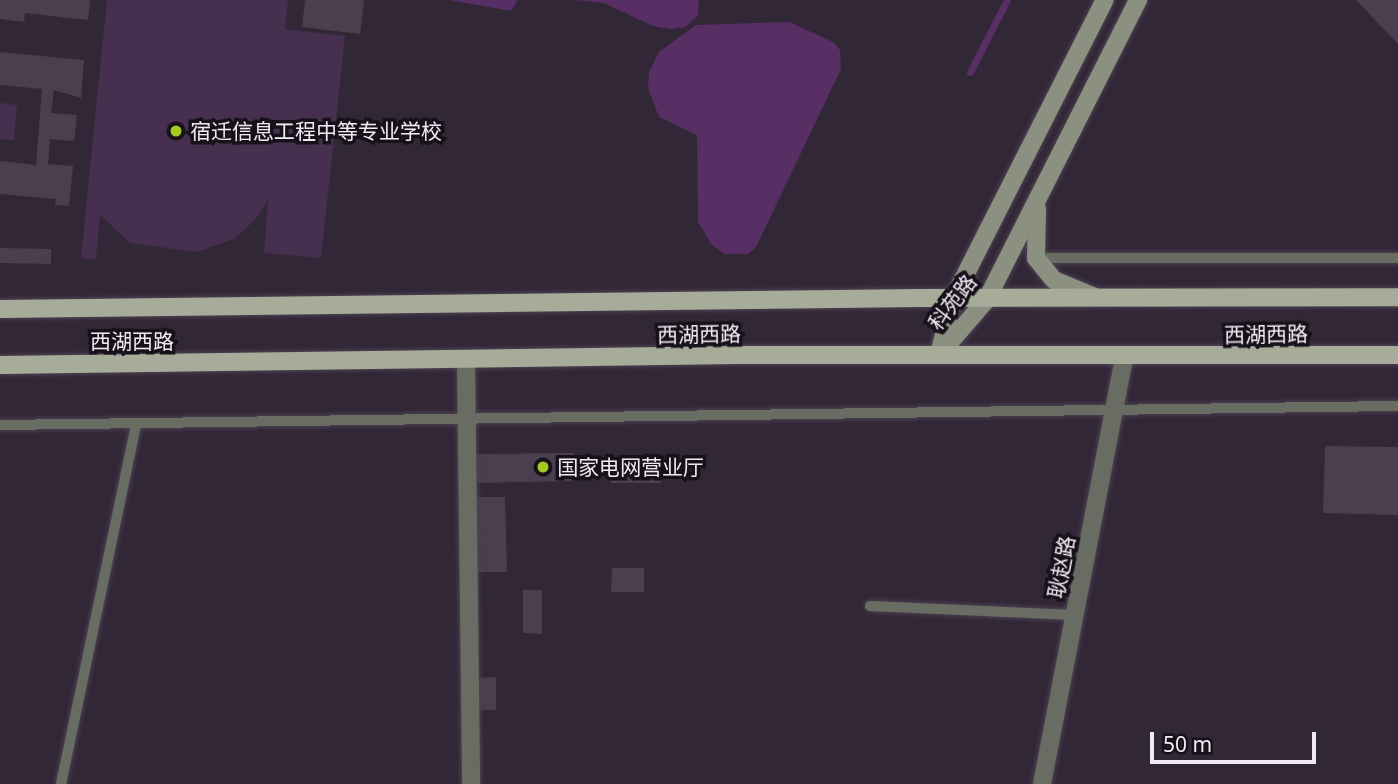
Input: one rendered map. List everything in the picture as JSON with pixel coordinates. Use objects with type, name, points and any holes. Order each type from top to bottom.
[{"type":"main road","name":"西湖西路","points":[[0,309],[1398,297]]},
{"type":"main road","name":"西湖西路","points":[[0,365],[939,355],[1124,359],[1398,355]]},
{"type":"street","name":"科苑路","points":[[939,355],[953,299],[1105,0]]},
{"type":"street","name":"科苑路","points":[[939,355],[987,299],[1138,0]]},
{"type":"street","points":[[1038,198],[1037,258],[1054,280],[1098,299]]},
{"type":"street","name":"耿赵路","points":[[1042,784],[1124,359]]},
{"type":"street","points":[[466,362],[471,784]]},
{"type":"lane","points":[[1037,258],[1398,258]]},
{"type":"lane","points":[[0,425],[466,422],[1398,405]]},
{"type":"lane","points":[[61,784],[136,424]]},
{"type":"lane","points":[[870,606],[1075,615]]},
{"type":"shaded area","name":"宿迁信息工程中等专业学校","points":[[107,0],[288,0],[285,29],[345,36],[321,258],[264,253],[268,199],[256,219],[234,239],[197,252],[130,243],[100,215],[96,259],[81,258]]},
{"type":"shaded area","points":[[449,0],[518,0],[511,11]]},
{"type":"shaded area","points":[[576,0],[698,0],[699,5],[698,15],[685,27],[671,29],[653,26],[604,3]]},
{"type":"shaded area","points":[[789,22],[833,42],[840,50],[841,69],[756,247],[748,254],[725,254],[712,245],[698,222],[697,135],[659,117],[648,88],[649,72],[659,52],[696,25]]},
{"type":"shaded area","points":[[0,103],[17,105],[14,140],[0,139]]},
{"type":"building","points":[[0,0],[90,0],[88,20],[25,13],[24,22],[0,19]]},
{"type":"building","points":[[305,0],[364,0],[360,34],[302,27]]},
{"type":"building","points":[[1356,0],[1398,0],[1398,44]]},
{"type":"building","points":[[0,52],[84,60],[81,98],[54,90],[51,113],[77,115],[74,141],[50,139],[48,164],[73,166],[69,206],[55,205],[56,199],[0,194],[0,161],[36,165],[42,89],[0,85]]},
{"type":"building","points":[[0,248],[51,249],[51,264],[0,263]]},
{"type":"building","points":[[1325,446],[1398,447],[1398,515],[1323,513]]},
{"type":"building","points":[[574,453],[575,481],[473,483],[473,454]]},
{"type":"building","points":[[611,459],[661,459],[661,483],[611,483]]},
{"type":"building","points":[[474,497],[505,497],[507,572],[475,572]]},
{"type":"building","points":[[612,568],[644,568],[644,592],[611,592]]},
{"type":"building","points":[[523,590],[542,590],[542,634],[523,633]]},
{"type":"building","points":[[496,677],[496,710],[477,710],[477,678]]},
{"type":"waterway","points":[[970,72],[1007,0]]},
{"type":"place","name":"宿迁信息工程中等专业学校","points":[[176,131]]},
{"type":"place","name":"国家电网营业厅","points":[[543,467]]}]
